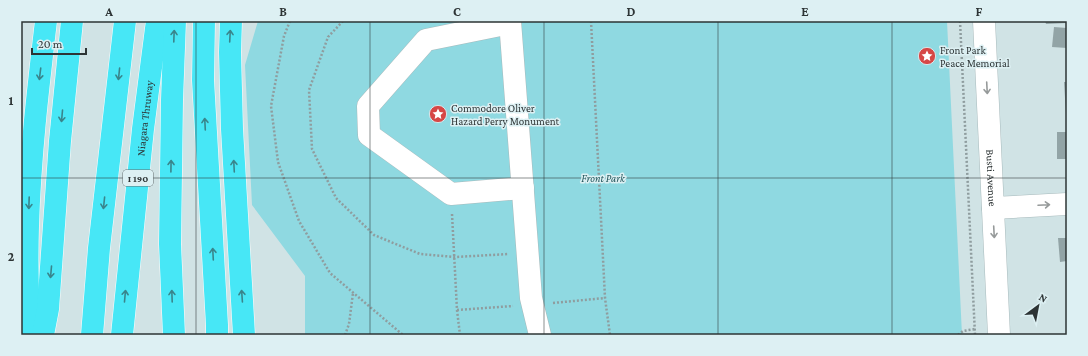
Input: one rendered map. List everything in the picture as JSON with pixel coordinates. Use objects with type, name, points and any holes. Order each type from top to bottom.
[{"type":"highway","points":[[30,335],[28,315],[28,250],[30,179],[36,101],[46,21]]},
{"type":"highway","points":[[43,335],[48,309],[60,141],[72,21]]},
{"type":"highway","name":"I 190","points":[[92,335],[99,248],[125,21]]},
{"type":"highway","name":"Niagara Thruway","points":[[122,335],[142,136],[157,21]]},
{"type":"highway","points":[[174,335],[170,244],[172,100],[175,21]]},
{"type":"highway","points":[[204,21],[203,80],[217,335]]},
{"type":"highway","points":[[231,21],[230,52],[232,129],[244,335]]},
{"type":"street","name":"Busti Avenue","points":[[984,21],[999,335]]},
{"type":"street","points":[[522,188],[451,194],[369,135],[368,106],[426,40],[510,22],[531,298],[540,335]]},
{"type":"street","points":[[993,208],[1067,204]]},
{"type":"path","points":[[290,21],[284,36],[271,106],[278,162],[299,221],[330,273],[403,335]]},
{"type":"path","points":[[343,21],[328,38],[309,90],[312,149],[336,198],[374,234],[420,254],[455,257],[527,253]]},
{"type":"path","points":[[591,21],[605,298],[610,335]]},
{"type":"path","points":[[960,21],[975,335]]},
{"type":"path","points":[[453,230],[460,335]]},
{"type":"path","points":[[345,335],[349,324],[353,293]]},
{"type":"path","points":[[550,303],[605,298]]},
{"type":"path","points":[[458,310],[513,306]]},
{"type":"path","points":[[958,335],[964,331],[975,329]]},
{"type":"green space","name":"Front Park","points":[[258,21],[947,21],[962,335],[305,335],[305,276],[252,205],[245,65]]},
{"type":"building","points":[[1045,21],[1067,21],[1067,23],[1046,24]]},
{"type":"building","points":[[1054,27],[1067,28],[1067,48],[1052,47]]},
{"type":"building","points":[[1064,82],[1067,82],[1067,114],[1066,114]]},
{"type":"building","points":[[1057,132],[1067,132],[1067,159],[1057,159]]},
{"type":"building","points":[[1058,238],[1067,238],[1067,261],[1060,262]]},
{"type":"place","name":"Front Park Peace Memorial","points":[[927,56]]},
{"type":"place","name":"Commodore Oliver Hazard Perry Monument","points":[[438,114]]}]
